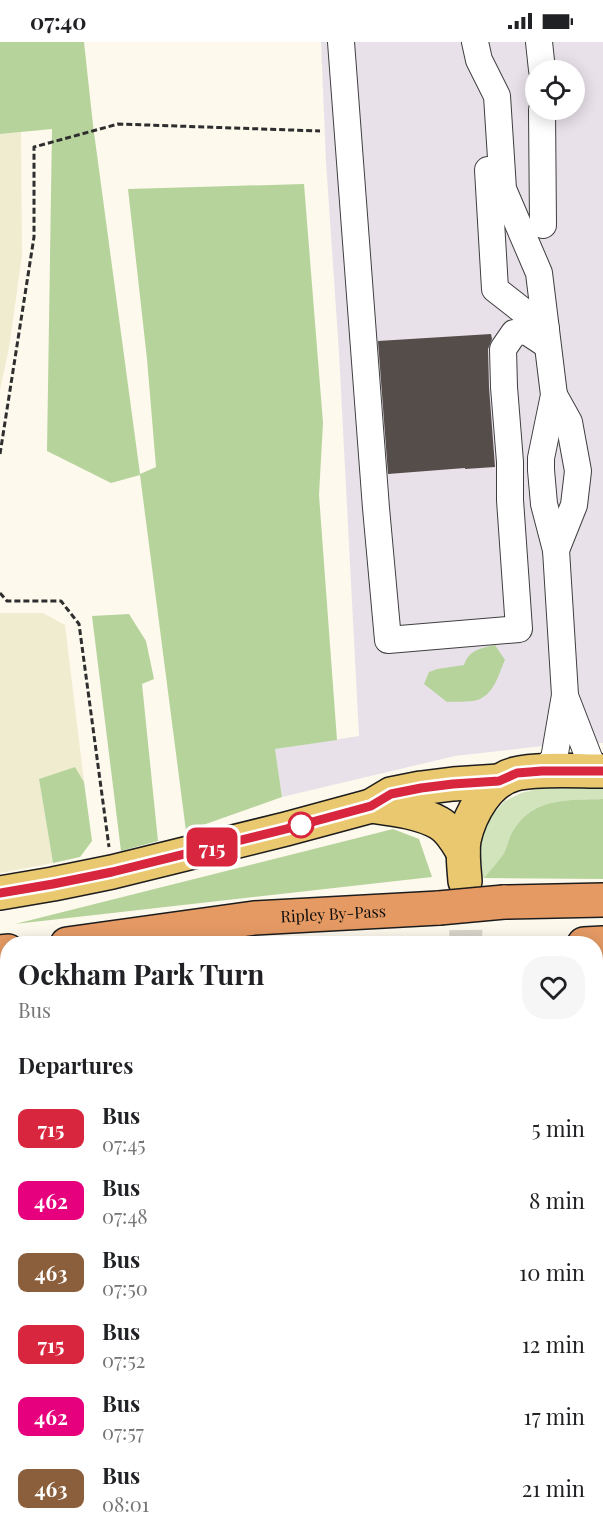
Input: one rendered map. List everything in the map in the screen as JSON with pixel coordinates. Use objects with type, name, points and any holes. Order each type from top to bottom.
[{"type":"highway","name":"Ripley By-Pass","points":[[125,936],[254,918],[439,908],[504,902],[603,900]]},
{"type":"main road","points":[[0,893],[112,872],[286,829],[371,806],[391,794],[453,784],[499,781],[517,773],[599,771]]},
{"type":"main road","points":[[371,806],[397,809],[440,824],[455,838],[464,867],[464,841],[467,831],[478,806],[499,781]]},
{"type":"lane","points":[[341,42],[388,640],[519,629],[503,349],[514,333],[526,331],[547,337]]},
{"type":"lane","points":[[475,42],[479,60],[497,96],[503,189],[539,273],[554,395],[541,458],[544,504],[556,550],[565,695],[554,759],[542,771]]},
{"type":"lane","points":[[539,42],[541,60]]},
{"type":"lane","points":[[489,79],[481,87],[495,289],[547,337]]},
{"type":"lane","points":[[542,120],[543,225]]},
{"type":"lane","points":[[554,395],[569,423],[578,471],[574,505],[556,550]]},
{"type":"lane","points":[[565,695],[589,758],[599,771]]},
{"type":"path","points":[[0,454],[34,237],[34,147],[118,124],[321,131]]},
{"type":"path","points":[[0,593],[7,601],[61,601],[80,624],[112,872]]},
{"type":"shaded area","points":[[321,42],[603,42],[603,743],[543,746],[455,756],[282,797],[275,749],[359,736],[339,353],[326,162]]},
{"type":"shaded area","points":[[21,132],[22,255],[9,348],[0,390],[0,134]]},
{"type":"shaded area","points":[[0,613],[43,613],[65,625],[84,782],[75,767],[39,779],[53,863],[0,873]]},
{"type":"green space","points":[[0,42],[84,42],[140,474],[156,467],[147,359],[128,189],[304,184],[323,423],[319,495],[337,740],[275,749],[282,797],[186,831],[140,475],[111,483],[47,451],[52,129],[0,134]]},
{"type":"green space","points":[[129,614],[146,641],[154,679],[142,684],[158,841],[121,851],[92,616]]},
{"type":"green space","points":[[495,645],[505,660],[493,687],[480,699],[447,702],[424,684],[429,672],[464,665],[472,653]]},
{"type":"green space","points":[[75,767],[84,782],[92,841],[80,857],[53,863],[39,779]]},
{"type":"green space","points":[[603,785],[603,799],[554,802],[532,811],[514,829],[505,851],[484,878],[474,878],[480,836],[487,820],[505,801],[521,793],[541,788]]},
{"type":"green space","points":[[603,799],[603,879],[484,878],[505,851],[514,829],[532,811],[554,802]]},
{"type":"green space","points":[[393,829],[419,839],[432,877],[15,924]]},
{"type":"building","points":[[491,334],[492,339],[488,349],[489,387],[495,467],[388,474],[378,341]]},
{"type":"tunnel","points":[[465,881],[466,936]]},
{"type":"bus line","name":"715","points":[[0,893],[112,872],[286,829],[371,806],[391,794],[453,784],[499,781],[517,773],[603,771]]}]
